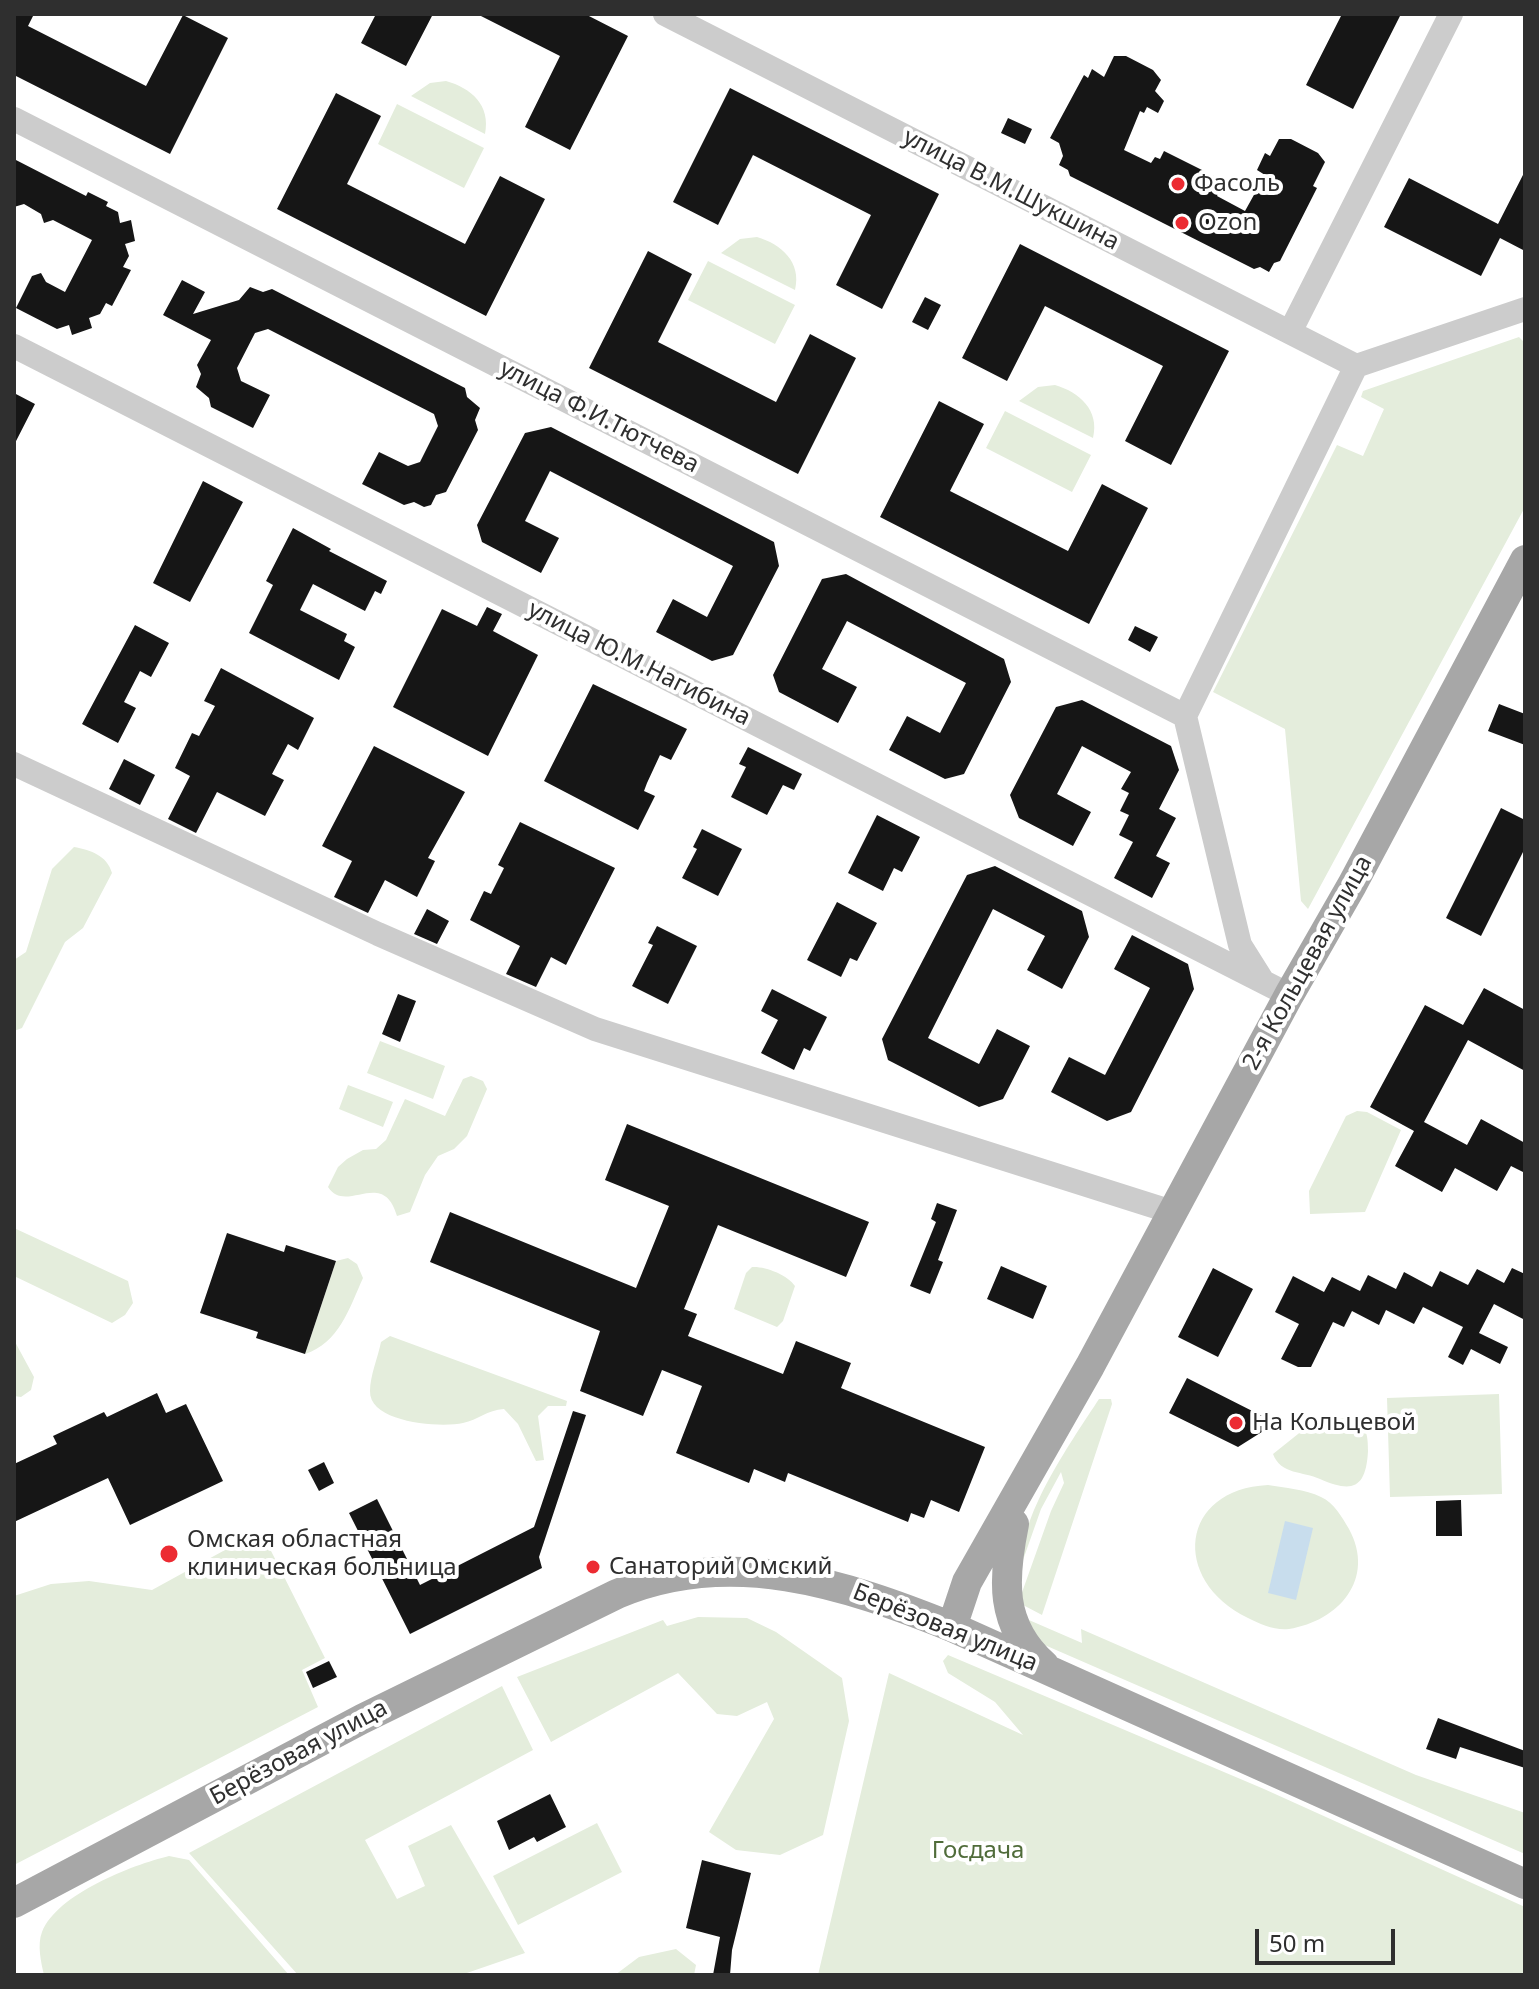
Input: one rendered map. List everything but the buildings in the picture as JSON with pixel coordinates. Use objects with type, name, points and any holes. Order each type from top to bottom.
[{"type":"main road","name":"2-я Кольцевая улица","points":[[952,1627],[967,1582],[1090,1366],[1172,1212],[1276,989],[1352,885],[1525,560]]},
{"type":"main road","name":"2-я Кольцевая улица","points":[[952,1627],[981,1588],[1090,1366]]},
{"type":"main road","points":[[1014,1524],[1005,1577],[1008,1610],[1021,1640],[1052,1671]]},
{"type":"main road","name":"Берёзовая улица","points":[[14,1903],[362,1719],[641,1584],[677,1575],[720,1572],[802,1578],[865,1592],[1052,1671],[1525,1884]]},
{"type":"street","name":"улица В.М.Шукшина","points":[[665,14],[1356,366]]},
{"type":"street","points":[[1290,332],[1451,14]]},
{"type":"street","name":"улица Ф.И.Тютчева","points":[[14,119],[1185,716]]},
{"type":"street","points":[[1276,989],[1240,945],[1185,716],[1356,366],[1525,309]]},
{"type":"street","name":"улица Ю.М.Нагибина","points":[[14,346],[1276,989]]},
{"type":"street","points":[[14,764],[378,934],[595,1029],[1172,1212]]},
{"type":"green space","points":[[446,81],[463,88],[477,99],[485,114],[485,134],[411,96],[430,83]]},
{"type":"green space","points":[[397,104],[484,148],[464,188],[378,144]]},
{"type":"green space","points":[[757,237],[774,244],[788,256],[795,271],[795,290],[721,253],[740,239]]},
{"type":"green space","points":[[708,261],[795,305],[775,344],[688,300]]},
{"type":"green space","points":[[1519,337],[1525,343],[1525,507],[1308,909],[1301,901],[1285,729],[1213,692],[1337,445],[1363,456],[1384,409],[1361,397],[1363,391]]},
{"type":"green space","points":[[1055,385],[1072,392],[1086,404],[1093,419],[1093,438],[1019,401],[1038,387]]},
{"type":"green space","points":[[1005,411],[1091,455],[1072,492],[986,448]]},
{"type":"green space","points":[[74,847],[102,858],[112,873],[83,928],[65,942],[22,1028],[14,1031],[14,960],[26,952],[52,869]]},
{"type":"green space","points":[[380,1041],[445,1066],[433,1099],[367,1073]]},
{"type":"green space","points":[[471,1076],[483,1081],[487,1089],[467,1136],[454,1149],[438,1156],[425,1175],[410,1212],[397,1216],[391,1202],[383,1195],[344,1196],[328,1187],[338,1167],[347,1159],[363,1150],[376,1149],[386,1140],[405,1099],[445,1116],[463,1079]]},
{"type":"green space","points":[[348,1085],[393,1102],[383,1127],[339,1109]]},
{"type":"green space","points":[[1357,1111],[1367,1112],[1401,1130],[1365,1212],[1310,1214],[1309,1191],[1346,1116]]},
{"type":"green space","points":[[14,1228],[128,1281],[133,1303],[125,1315],[112,1323],[14,1276]]},
{"type":"green space","points":[[348,1258],[357,1264],[363,1278],[353,1301],[335,1333],[317,1349],[305,1354],[336,1261]]},
{"type":"green space","points":[[752,1267],[776,1272],[795,1286],[783,1321],[777,1327],[734,1309],[746,1273]]},
{"type":"green space","points":[[390,1336],[567,1401],[566,1406],[548,1406],[538,1416],[544,1460],[536,1461],[518,1424],[504,1409],[463,1423],[439,1425],[408,1421],[381,1410],[373,1402],[370,1385],[381,1342]]},
{"type":"green space","points":[[14,1340],[34,1377],[31,1390],[21,1397],[14,1396]]},
{"type":"green space","points":[[1499,1394],[1502,1494],[1390,1497],[1387,1398]]},
{"type":"green space","points":[[1099,1399],[1111,1399],[1112,1404],[1042,1615],[1023,1605],[1020,1598],[1064,1483],[1061,1472],[1041,1509],[1023,1560],[1024,1542],[1050,1477]]},
{"type":"green space","points":[[1323,1418],[1355,1418],[1364,1429],[1368,1441],[1367,1464],[1355,1484],[1341,1486],[1287,1469],[1273,1454],[1313,1422]]},
{"type":"green space","points":[[1268,1485],[1302,1490],[1326,1500],[1344,1520],[1356,1547],[1358,1565],[1348,1595],[1323,1617],[1289,1629],[1258,1623],[1223,1602],[1206,1582],[1197,1560],[1196,1539],[1202,1519],[1217,1502],[1239,1490]]},
{"type":"green space","points":[[245,1539],[266,1541],[325,1658],[302,1670],[318,1707],[14,1865],[14,1596],[51,1584],[89,1581],[152,1590]]},
{"type":"green space","points":[[1015,1614],[1082,1643],[1081,1629],[1416,1775],[1525,1813],[1525,1854],[1040,1643]]},
{"type":"green space","points":[[698,1617],[747,1618],[776,1632],[842,1678],[849,1721],[823,1835],[780,1855],[736,1850],[709,1832],[774,1719],[767,1702],[737,1716],[717,1714],[678,1673],[551,1742],[517,1677],[663,1620],[667,1626]]},
{"type":"green space","name":"Госдача","points":[[948,1655],[1264,1789],[1525,1907],[1525,1975],[818,1975],[889,1673],[1023,1735],[995,1702],[948,1673],[943,1661]]},
{"type":"green space","points":[[502,1686],[533,1750],[365,1840],[397,1899],[425,1886],[408,1846],[451,1825],[525,1953],[461,1975],[298,1975],[189,1853]]},
{"type":"green space","points":[[597,1823],[622,1872],[518,1925],[493,1876]]},
{"type":"green space","points":[[169,1856],[189,1860],[289,1975],[44,1975],[40,1954],[42,1932],[63,1905],[97,1883]]},
{"type":"green space","points":[[676,1949],[696,1965],[694,1975],[615,1975],[639,1957]]},
{"type":"water","points":[[1285,1521],[1313,1528],[1296,1600],[1268,1593]]},
{"type":"place","name":"Фасоль","points":[[1178,184]]},
{"type":"place","name":"Ozon","points":[[1182,223]]},
{"type":"place","name":"На Кольцевой","points":[[1236,1423]]},
{"type":"place","name":"Омская областная клиническая больница","points":[[169,1554]]},
{"type":"place","name":"Санаторий Омский","points":[[593,1567]]}]
